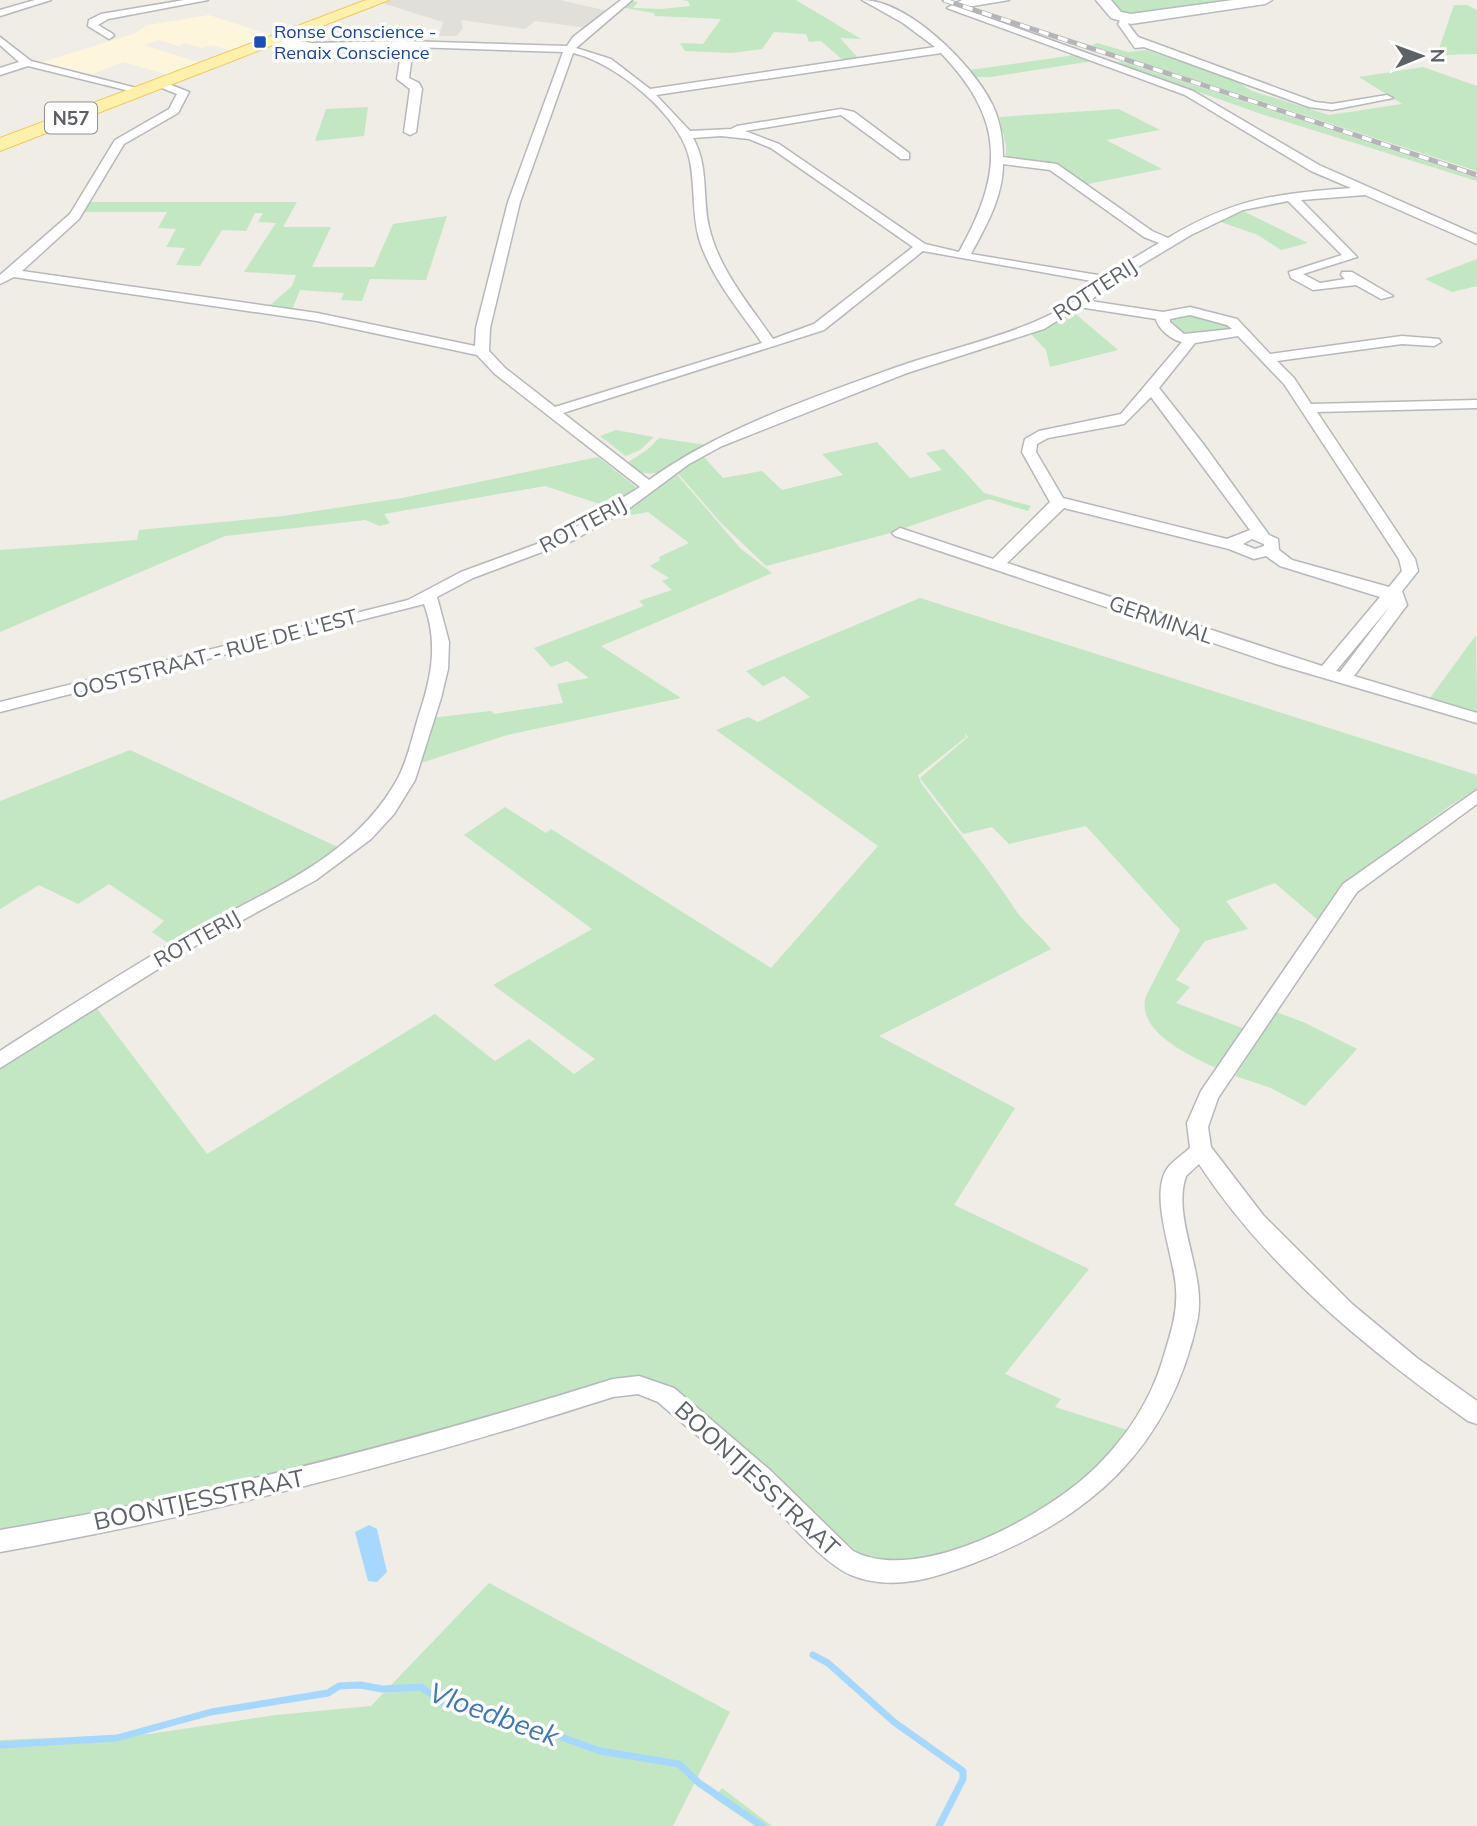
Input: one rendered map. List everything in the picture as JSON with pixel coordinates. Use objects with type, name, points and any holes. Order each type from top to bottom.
[{"type":"main road","name":"N57","points":[[0,145],[381,0]]},
{"type":"street","points":[[0,13],[28,2],[46,0]]},
{"type":"street","points":[[108,36],[93,26],[93,22],[105,16],[203,0]]},
{"type":"street","points":[[482,352],[483,328],[514,202],[569,48],[627,0]]},
{"type":"street","points":[[867,0],[908,22],[945,49],[982,95],[998,137],[1000,160],[995,197],[988,217],[963,257]]},
{"type":"street","points":[[1004,0],[962,4],[952,8],[1189,93],[1304,163],[1477,240]]},
{"type":"street","points":[[1103,0],[1121,17],[1123,24],[1138,43],[1313,105],[1332,107],[1387,98]]},
{"type":"street","points":[[1121,17],[1265,0]]},
{"type":"street","points":[[0,40],[5,50],[27,63],[142,91]]},
{"type":"street","points":[[275,40],[297,47],[408,44],[569,48],[602,58],[647,93],[676,120],[686,135],[696,153],[701,174],[701,225],[712,255],[770,345]]},
{"type":"street","points":[[408,44],[403,79],[415,85],[416,89],[410,132]]},
{"type":"street","points":[[647,93],[945,49]]},
{"type":"street","points":[[0,72],[27,63]]},
{"type":"street","points":[[6,276],[75,216],[119,142],[174,111],[183,92],[161,85]]},
{"type":"street","points":[[686,135],[841,112],[850,114],[891,148],[905,156]]},
{"type":"street","points":[[725,131],[752,134],[775,146],[921,247],[963,257],[1107,280]]},
{"type":"street","points":[[1000,160],[1053,167],[1148,234],[1168,243]]},
{"type":"street","name":"ROTTERIJ","points":[[0,1061],[211,928],[272,900],[318,873],[385,813],[411,770],[440,670],[443,640],[429,597],[447,583],[569,537],[626,504],[684,461],[737,435],[902,370],[1028,331],[1075,305],[1107,280],[1168,243],[1239,207],[1290,196],[1365,191]]},
{"type":"street","points":[[1290,196],[1350,257],[1295,272],[1296,275],[1318,287],[1358,281]]},
{"type":"street","points":[[552,412],[770,345],[819,327],[921,247]]},
{"type":"street","points":[[1324,264],[1386,296]]},
{"type":"street","points":[[6,276],[317,317],[482,352],[500,371],[648,486]]},
{"type":"street","points":[[1075,305],[1163,320],[1180,338],[1240,332]]},
{"type":"street","points":[[1163,320],[1174,312],[1201,312],[1232,322],[1289,381],[1407,559],[1410,571],[1326,672]]},
{"type":"street","points":[[998,564],[1056,508],[1058,502],[1029,452],[1030,442],[1044,434],[1119,421],[1187,347],[1190,339]]},
{"type":"street","points":[[1268,358],[1402,340],[1434,342]]},
{"type":"street","points":[[1151,388],[1199,448],[1261,535],[1272,542],[1270,551]]},
{"type":"street","points":[[1308,408],[1477,404]]},
{"type":"street","points":[[1058,502],[1088,506],[1254,554],[1270,551],[1286,564],[1381,592],[1394,591]]},
{"type":"street","name":"GERMINAL","points":[[900,533],[1282,660],[1477,718]]},
{"type":"street","points":[[1235,547],[1233,542],[1239,536],[1261,535]]},
{"type":"street","points":[[1345,677],[1399,605],[1394,591]]},
{"type":"street","name":"OOSTSTRAAT - RUE DE L'EST","points":[[0,707],[429,597]]},
{"type":"street","points":[[1477,795],[1350,888],[1208,1096],[1197,1132],[1202,1150],[1256,1222],[1314,1284],[1404,1364],[1477,1414]]},
{"type":"street","name":"BOONTJESSTRAAT","points":[[0,1541],[251,1492],[453,1438],[613,1388],[639,1384],[666,1395],[761,1477],[844,1559],[855,1566],[874,1573],[897,1574],[968,1555],[1043,1523],[1087,1493],[1118,1462],[1143,1429],[1177,1356],[1187,1318],[1185,1268],[1178,1235],[1173,1179],[1177,1171],[1202,1150]]},
{"type":"shaded area","points":[[390,0],[560,0],[608,11],[587,28],[535,21],[525,29],[461,20],[463,28],[457,36],[439,36],[443,22],[382,3]]},
{"type":"shaded area","points":[[209,15],[277,37],[235,52],[211,45],[202,48],[185,43],[179,46],[158,40],[144,45],[203,64],[173,76],[123,62],[92,74],[39,63],[133,34],[148,25]]},
{"type":"green space","points":[[681,0],[796,0],[861,39],[840,38],[859,59],[844,61],[821,41],[809,42],[806,34],[774,32],[762,49],[732,53],[685,51],[680,43],[703,44],[721,19],[655,16],[654,13],[620,7],[629,1],[638,2],[633,8],[690,6],[688,1]]},
{"type":"green space","points":[[1111,0],[1249,0],[1143,16],[1118,12]]},
{"type":"green space","points":[[1454,5],[1467,5],[1477,10],[1477,54],[1437,55]]},
{"type":"green space","points":[[1097,43],[1128,52],[1146,50],[1238,82],[1252,91],[1329,115],[1402,104],[1359,77],[1423,67],[1477,86],[1477,171],[1091,46]]},
{"type":"green space","points":[[1075,55],[1093,61],[991,77],[976,77],[970,70]]},
{"type":"green space","points":[[1121,61],[1477,178],[1477,181],[1264,115],[1116,63]]},
{"type":"green space","points":[[368,107],[364,136],[315,141],[326,109]]},
{"type":"green space","points":[[1119,109],[1160,130],[1106,140],[1162,169],[1083,185],[1054,165],[1006,159],[1006,145],[999,117]]},
{"type":"green space","points":[[88,202],[297,202],[283,227],[331,227],[312,267],[374,267],[393,224],[447,216],[426,280],[370,279],[362,301],[341,300],[344,293],[300,290],[292,310],[268,307],[292,286],[296,275],[244,272],[276,223],[258,222],[263,213],[255,213],[246,231],[222,230],[200,266],[176,265],[185,248],[166,247],[176,229],[158,228],[167,212],[82,212]]},
{"type":"green space","points":[[1241,210],[1308,243],[1281,250],[1258,235],[1218,221]]},
{"type":"green space","points":[[1477,259],[1477,286],[1452,292],[1425,279]]},
{"type":"green space","points":[[1072,311],[1118,350],[1050,367],[1046,350],[1031,334]]},
{"type":"green space","points":[[1184,313],[1224,321],[1230,330],[1204,335],[1186,334],[1172,326],[1168,317]]},
{"type":"green space","points":[[616,430],[654,437],[640,450],[626,456],[600,436]]},
{"type":"green space","points":[[659,438],[705,445],[675,465],[656,473],[636,471],[625,464],[647,450]]},
{"type":"green space","points":[[877,442],[910,478],[942,470],[926,453],[944,449],[984,493],[1031,506],[1028,511],[989,499],[887,534],[766,566],[721,523],[675,470],[703,456],[723,478],[762,471],[782,490],[843,475],[822,454]]},
{"type":"green space","points":[[598,457],[636,487],[612,508],[545,486],[384,514],[390,523],[380,526],[365,520],[225,536],[0,632],[0,550],[137,540],[139,530],[283,516],[402,498]]},
{"type":"green space","points":[[674,471],[740,548],[772,573],[601,646],[681,698],[507,735],[418,764],[430,718],[491,711],[494,714],[563,703],[557,684],[589,678],[567,661],[551,667],[534,648],[644,606],[639,601],[672,590],[662,581],[669,578],[650,566],[660,560],[659,557],[689,543],[648,512],[631,515],[622,511]]},
{"type":"green space","points":[[920,598],[1477,775],[1477,789],[1448,807],[1365,870],[1319,921],[1275,883],[1226,901],[1248,929],[1205,941],[1176,980],[1190,987],[1176,1003],[1245,1029],[1216,1068],[1167,1041],[1149,1020],[1145,1009],[1146,996],[1180,930],[1086,826],[1009,844],[992,827],[963,834],[920,778],[968,737],[965,733],[966,737],[918,775],[921,783],[1019,914],[1051,949],[879,1036],[1015,1108],[954,1205],[1089,1269],[1005,1374],[1061,1399],[1055,1407],[1137,1433],[1034,1522],[928,1562],[858,1562],[646,1382],[442,1436],[0,1537],[0,1069],[95,1006],[207,1154],[435,1014],[495,1061],[529,1039],[574,1074],[595,1059],[493,985],[592,929],[464,835],[505,807],[546,833],[551,829],[771,968],[878,846],[716,730],[748,717],[758,722],[810,697],[784,676],[763,686],[746,671]]},
{"type":"green space","points":[[1476,635],[1477,712],[1430,698]]},
{"type":"green space","points":[[130,750],[342,849],[302,880],[171,945],[152,932],[164,921],[109,884],[78,904],[39,885],[0,909],[0,801]]},
{"type":"green space","points":[[1276,1012],[1303,1022],[1357,1049],[1305,1106],[1271,1088],[1235,1076]]},
{"type":"green space","points":[[489,1583],[730,1712],[673,1826],[0,1826],[0,1740],[149,1734],[276,1715],[371,1706]]},
{"type":"green space","points":[[722,1788],[772,1826],[755,1826],[714,1798]]},
{"type":"water","points":[[369,1525],[377,1529],[387,1572],[377,1582],[368,1581],[355,1532]]},
{"type":"waterway","points":[[813,1655],[828,1663],[894,1722],[963,1771],[963,1779],[939,1826]]},
{"type":"waterway","name":"Vloedbeek","points":[[0,1745],[117,1738],[211,1712],[328,1693],[339,1686],[360,1685],[382,1689],[421,1687],[442,1702],[459,1703],[489,1716],[519,1722],[600,1751],[679,1764],[699,1783],[762,1826]]},
{"type":"railway","points":[[944,0],[1477,175]]},
{"type":"place","name":"Ronse Conscience - Renaix Conscience","points":[[260,42]]}]
